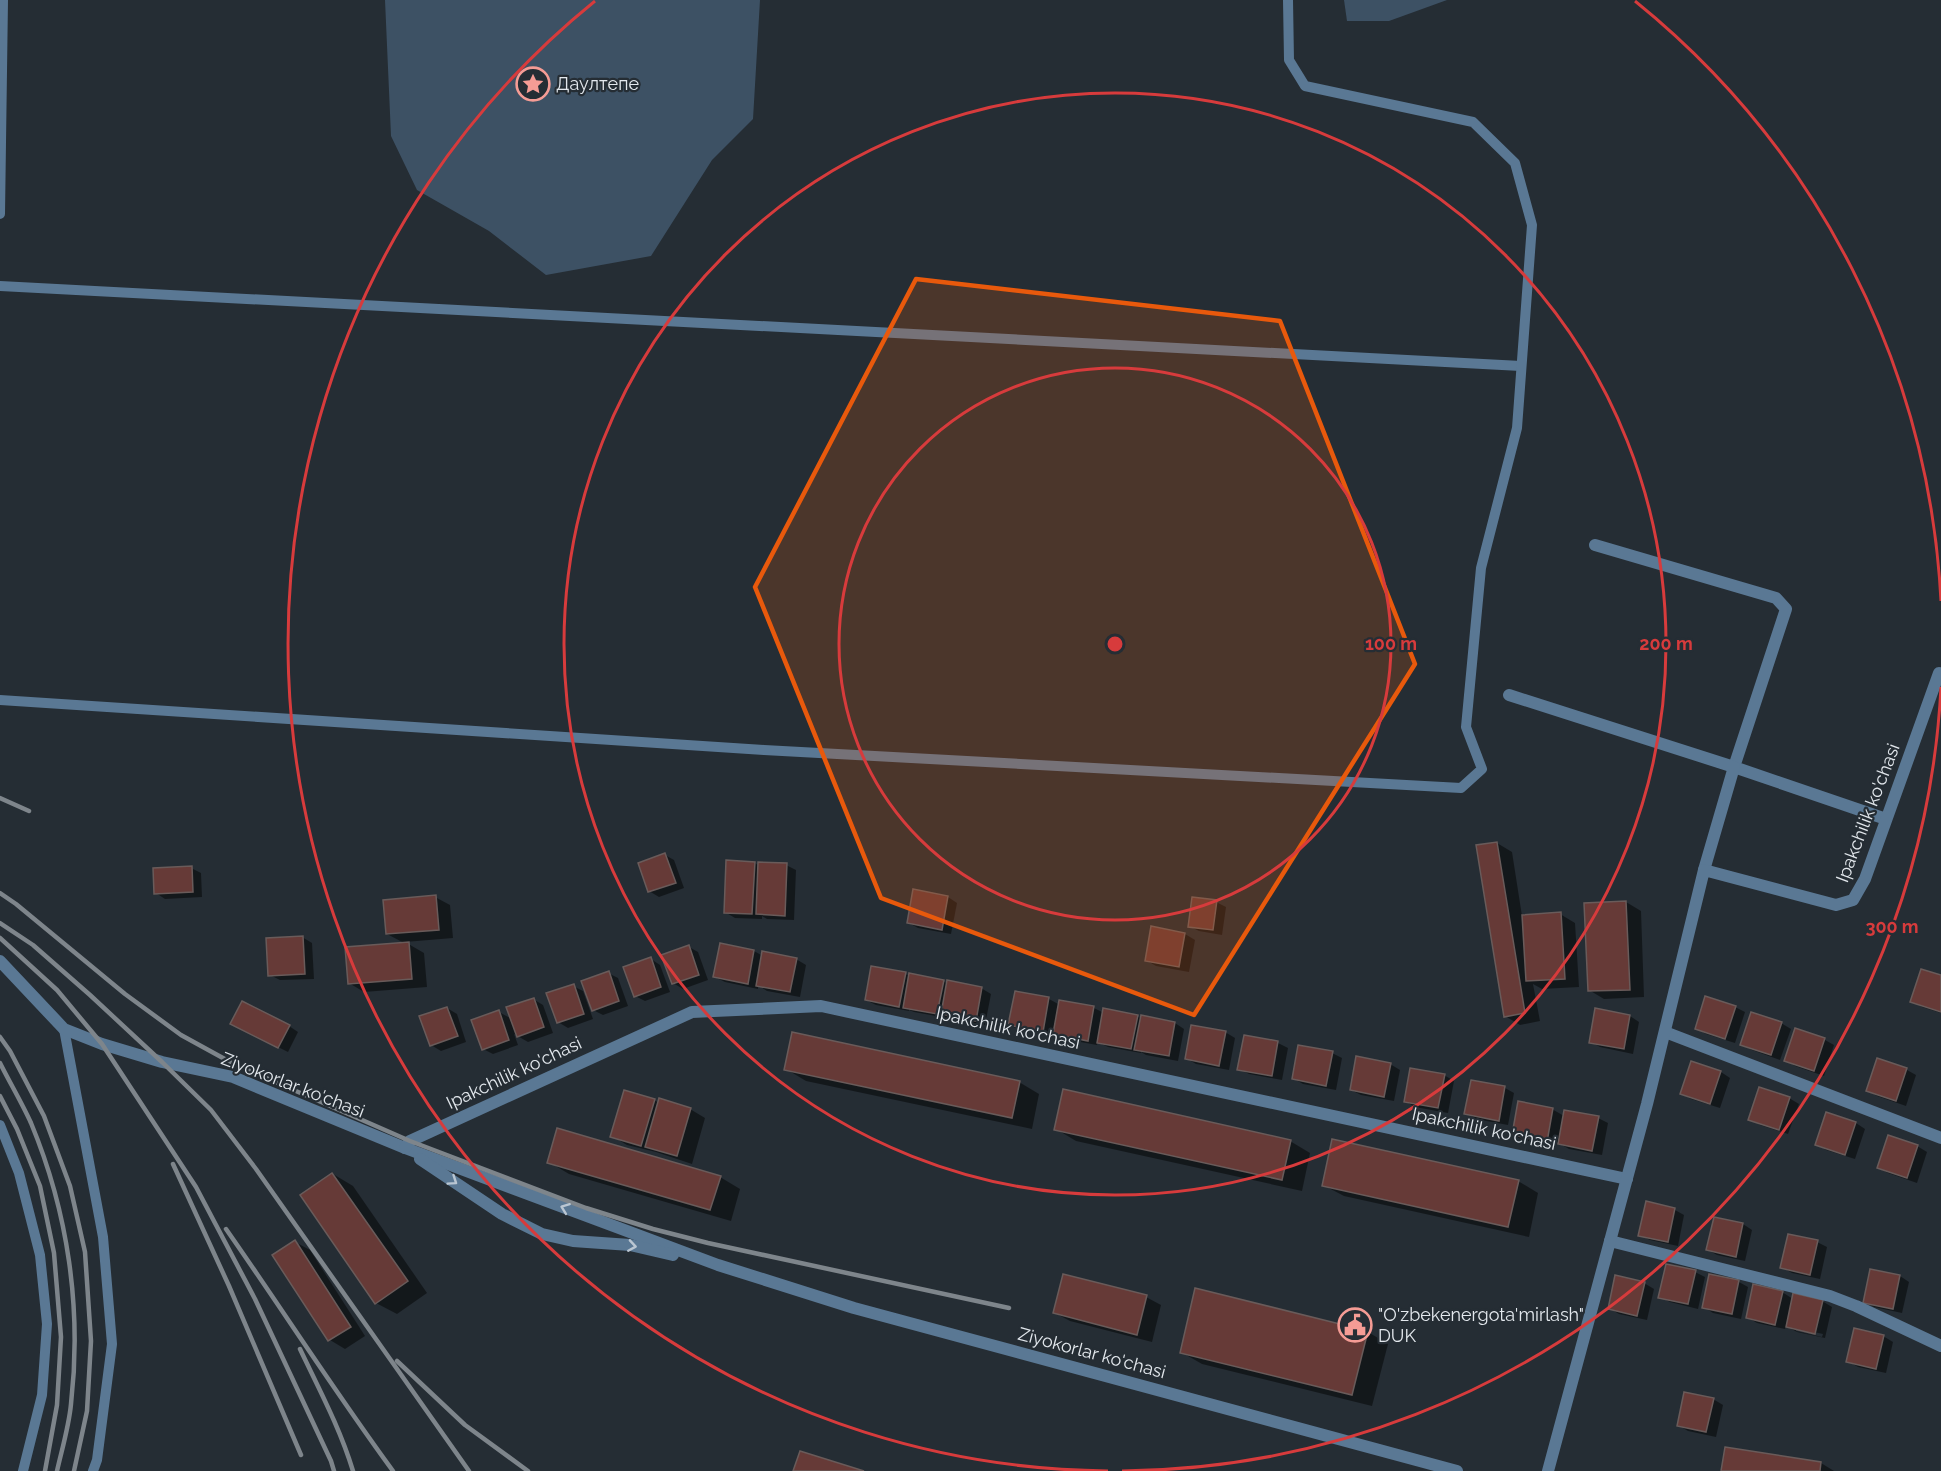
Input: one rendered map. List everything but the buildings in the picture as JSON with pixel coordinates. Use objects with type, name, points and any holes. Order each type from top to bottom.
[{"type":"street","points":[[1548,1471],[1627,1179],[1704,870],[1734,767],[1786,609],[1776,598],[1595,545]]},
{"type":"street","name":"Ipakchilik ko'chasi","points":[[1704,870],[1836,905],[1853,900],[1865,879],[1939,673]]},
{"type":"street","points":[[1509,695],[1734,767],[1886,819]]},
{"type":"street","points":[[0,961],[64,1029]]},
{"type":"street","name":"Ipakchilik ko'chasi","points":[[405,1148],[410,1141],[692,1012],[821,1006],[1627,1179]]},
{"type":"street","name":"Ziyokorlar ko'chasi","points":[[64,1029],[102,1044],[162,1062],[233,1077],[405,1148],[718,1265],[855,1308],[1457,1471]]},
{"type":"street","points":[[1665,1032],[1941,1138]]},
{"type":"street","name":"Ziyokorlar ko'chasi","points":[[405,1148],[502,1214],[542,1234],[573,1241],[630,1245],[718,1265]]},
{"type":"street","points":[[1610,1241],[1830,1296],[1941,1346]]},
{"type":"lane","points":[[0,214],[3,0]]},
{"type":"lane","points":[[0,700],[764,750],[1461,788],[1482,769],[1466,727],[1481,568],[1516,428],[1532,225],[1515,163],[1473,122],[1305,86],[1289,60],[1288,0]]},
{"type":"lane","points":[[0,286],[1521,366]]},
{"type":"lane","points":[[64,1029],[102,1237],[112,1344],[97,1460],[93,1471]]},
{"type":"lane","points":[[0,1125],[20,1173],[40,1256],[47,1324],[42,1395],[23,1471]]},
{"type":"highlighted area","points":[[916,279],[1280,321],[1415,664],[1194,1015],[881,898],[755,587]]},
{"type":"shaded area","points":[[385,0],[760,0],[753,119],[712,160],[651,256],[546,275],[489,231],[417,190],[391,136]]},
{"type":"shaded area","points":[[1344,0],[1447,0],[1389,21],[1347,21]]},
{"type":"railway","points":[[0,798],[29,811]]},
{"type":"railway","points":[[0,893],[125,994],[181,1035],[232,1063],[410,1141],[586,1208],[653,1229],[1009,1308]]},
{"type":"railway","points":[[0,923],[33,945],[90,995],[211,1110],[256,1169],[469,1471]]},
{"type":"railway","points":[[0,938],[57,990],[102,1044],[196,1187],[255,1299],[334,1471]]},
{"type":"railway","points":[[0,1037],[10,1051],[44,1116],[70,1186],[85,1252],[91,1341],[87,1411],[74,1471]]},
{"type":"railway","points":[[0,1063],[24,1108],[44,1157],[63,1226],[69,1261],[75,1333],[74,1368],[69,1421],[57,1471]]},
{"type":"railway","points":[[0,1096],[17,1129],[40,1186],[54,1253],[61,1337],[57,1405],[45,1471]]},
{"type":"railway","points":[[173,1164],[229,1286],[301,1455]]},
{"type":"railway","points":[[226,1229],[393,1471]]},
{"type":"railway","points":[[300,1349],[336,1424],[353,1471]]},
{"type":"railway","points":[[397,1361],[465,1425],[528,1471]]},
{"type":"place","name":"Даултепе","points":[[533,84]]},
{"type":"place","name":"\"O'zbekenergota'mirlash\" DUK","points":[[1355,1325]]}]
